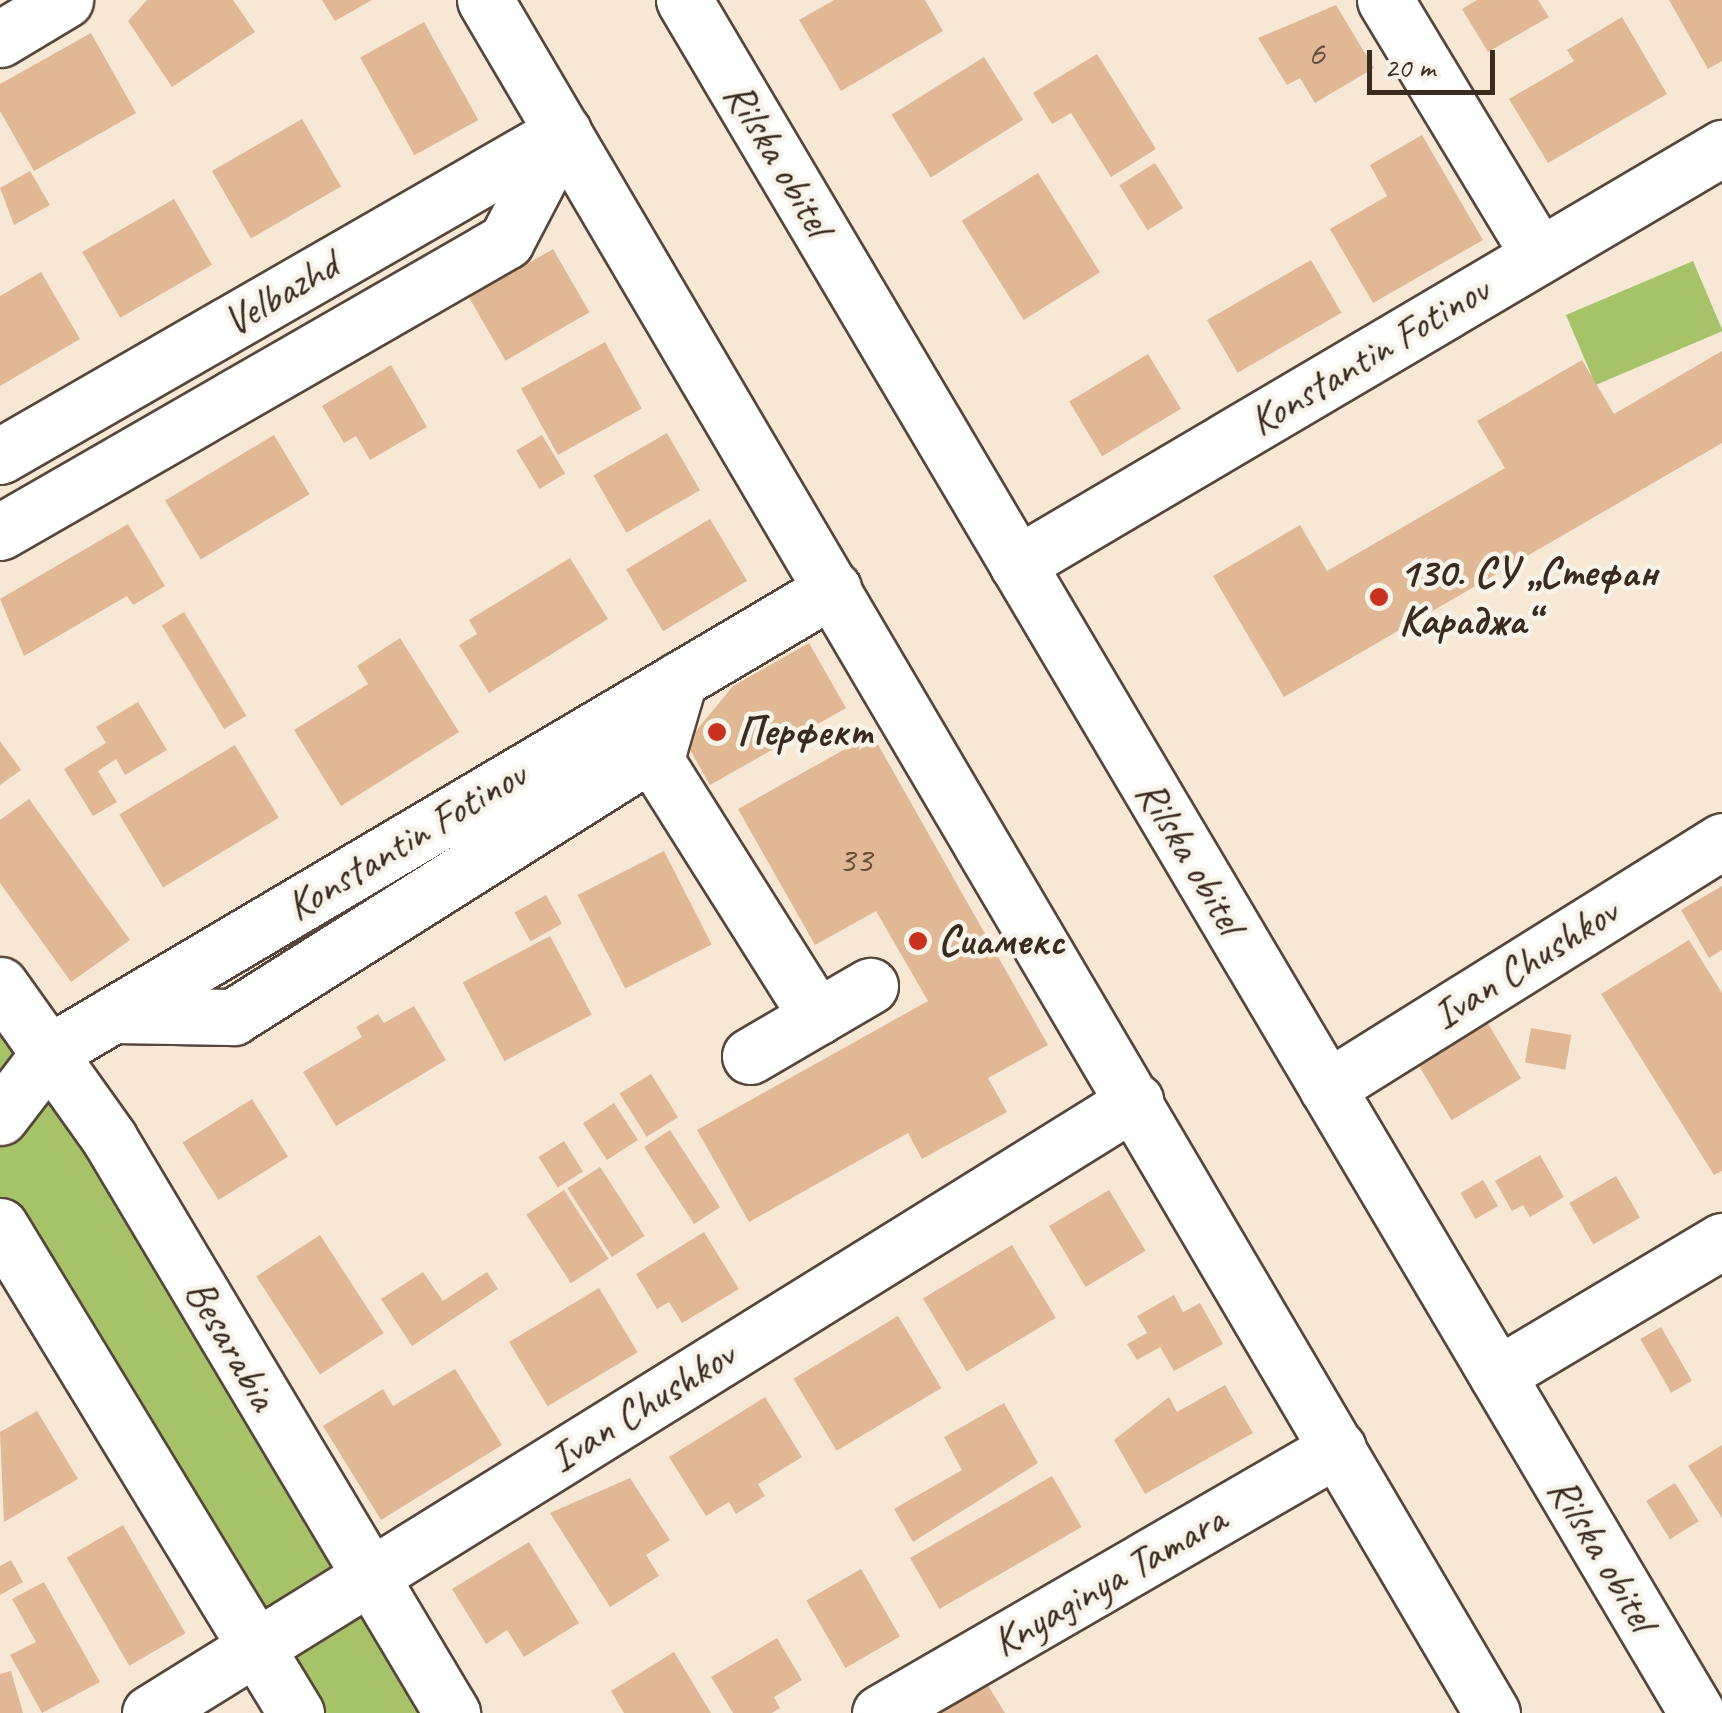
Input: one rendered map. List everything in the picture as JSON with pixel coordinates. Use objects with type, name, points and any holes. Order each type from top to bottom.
[{"type":"street","points":[[0,39],[65,0]]},
{"type":"street","points":[[485,0],[1492,1713]]},
{"type":"street","name":"Rilska obitel","points":[[684,0],[1696,1713]]},
{"type":"street","points":[[1385,0],[1539,255]]},
{"type":"street","points":[[0,532],[506,242],[563,132]]},
{"type":"street","name":"Velbazhd","points":[[0,456],[563,132]]},
{"type":"street","name":"Konstantin Fotinov","points":[[1017,564],[1722,148]]},
{"type":"street","name":"Konstantin Fotinov","points":[[0,1117],[50,1052],[832,589]]},
{"type":"street","points":[[113,1015],[233,1017],[650,754],[679,680]]},
{"type":"street","points":[[650,754],[817,1017]]},
{"type":"street","name":"Ivan Chushkov","points":[[1327,1088],[1722,841]]},
{"type":"street","name":"Besarabia","points":[[0,985],[50,1052],[452,1713]]},
{"type":"street","points":[[750,1056],[870,986]]},
{"type":"street","name":"Ivan Chushkov","points":[[150,1713],[1135,1101]]},
{"type":"street","points":[[0,1226],[296,1713]]},
{"type":"street","points":[[1497,1375],[1722,1241]]},
{"type":"street","name":"Knyaginya Tamara","points":[[880,1713],[1338,1448]]},
{"type":"green space","points":[[1693,261],[1722,331],[1596,385],[1566,315]]},
{"type":"green space","points":[[0,985],[452,1713],[296,1713],[0,1226]]},
{"type":"building","points":[[147,0],[233,0],[255,32],[172,87],[128,21]]},
{"type":"building","points":[[322,0],[372,0],[335,21]]},
{"type":"building","points":[[834,0],[925,0],[943,31],[841,91],[799,20]]},
{"type":"building","points":[[1477,0],[1538,0],[1549,17],[1488,52],[1462,9]]},
{"type":"building","points":[[1669,0],[1722,0],[1722,61],[1708,69]]},
{"type":"building","points":[[1336,5],[1374,68],[1315,103],[1300,78],[1287,85],[1258,38]]},
{"type":"building","points":[[1622,17],[1667,94],[1548,163],[1509,99],[1574,61],[1567,50]]},
{"type":"building","points":[[424,22],[478,120],[414,155],[360,57]]},
{"type":"building","points":[[91,33],[136,113],[34,171],[0,111],[0,84]]},
{"type":"building","points":[[1097,54],[1156,149],[1111,177],[1071,113],[1052,124],[1033,93]]},
{"type":"building","points":[[984,57],[1023,120],[931,178],[892,115]]},
{"type":"building","points":[[302,119],[341,187],[251,239],[212,171]]},
{"type":"building","points":[[1422,135],[1483,240],[1373,303],[1330,229],[1387,196],[1370,165]]},
{"type":"building","points":[[1155,163],[1183,208],[1147,230],[1119,185]]},
{"type":"building","points":[[30,171],[50,205],[14,225],[0,188]]},
{"type":"building","points":[[1038,173],[1100,272],[1024,320],[962,221]]},
{"type":"building","points":[[174,199],[212,265],[120,318],[82,252]]},
{"type":"building","points":[[553,249],[590,312],[505,361],[469,298]]},
{"type":"building","points":[[1311,260],[1342,313],[1238,373],[1207,320]]},
{"type":"building","points":[[41,272],[80,339],[0,386],[0,296]]},
{"type":"building","points":[[605,342],[642,408],[558,455],[521,389]]},
{"type":"building","points":[[1722,351],[1722,443],[1284,697],[1213,576],[1300,525],[1327,571],[1505,468],[1477,421],[1582,360],[1614,414]]},
{"type":"building","points":[[1148,354],[1181,409],[1102,456],[1069,401]]},
{"type":"building","points":[[391,365],[427,427],[370,460],[356,436],[344,443],[322,406]]},
{"type":"building","points":[[667,433],[700,490],[626,533],[593,475]]},
{"type":"building","points":[[274,435],[310,494],[201,560],[165,500]]},
{"type":"building","points":[[542,435],[565,474],[539,489],[516,450]]},
{"type":"building","points":[[710,519],[747,581],[663,631],[626,569]]},
{"type":"building","points":[[128,524],[165,586],[133,605],[127,596],[24,656],[0,599]]},
{"type":"building","points":[[570,558],[608,619],[489,693],[459,645],[477,634],[469,620]]},
{"type":"building","points":[[184,612],[246,716],[224,729],[162,625]]},
{"type":"building","points":[[400,638],[459,732],[341,806],[294,730],[368,684],[357,666]]},
{"type":"building","points":[[809,643],[846,708],[710,785],[686,743],[733,686]]},
{"type":"building","points":[[138,702],[167,750],[125,775],[116,759],[98,771],[117,802],[93,816],[64,769],[106,743],[96,727]]},
{"type":"building","points":[[872,734],[1048,1045],[988,1078],[1007,1112],[922,1159],[908,1133],[749,1222],[697,1130],[928,1001],[876,911],[815,945],[738,809]]},
{"type":"building","points":[[0,741],[21,770],[0,785]]},
{"type":"building","points":[[235,745],[279,818],[163,887],[119,815]]},
{"type":"building","points":[[29,799],[130,940],[71,982],[0,883],[0,820]]},
{"type":"building","points":[[664,851],[712,945],[625,989],[578,895]]},
{"type":"building","points":[[1722,886],[1722,950],[1709,958],[1681,910]]},
{"type":"building","points":[[546,895],[562,924],[531,941],[515,912]]},
{"type":"building","points":[[550,936],[592,1015],[504,1061],[463,982]]},
{"type":"building","points":[[1689,940],[1722,993],[1722,1171],[1714,1175],[1601,994]]},
{"type":"building","points":[[414,1006],[446,1060],[336,1126],[303,1072],[362,1037],[356,1027],[378,1014],[384,1023]]},
{"type":"building","points":[[1487,1022],[1521,1079],[1452,1120],[1418,1064]]},
{"type":"building","points":[[1531,1028],[1571,1035],[1565,1070],[1525,1062]]},
{"type":"building","points":[[651,1074],[678,1117],[647,1137],[620,1094]]},
{"type":"building","points":[[252,1099],[288,1157],[218,1200],[182,1142]]},
{"type":"building","points":[[614,1103],[638,1140],[607,1160],[583,1123]]},
{"type":"building","points":[[670,1130],[720,1207],[694,1224],[644,1147]]},
{"type":"building","points":[[564,1141],[583,1172],[558,1187],[539,1157]]},
{"type":"building","points":[[1540,1155],[1564,1197],[1530,1217],[1523,1205],[1512,1211],[1495,1181]]},
{"type":"building","points":[[600,1167],[645,1236],[612,1257],[567,1188]]},
{"type":"building","points":[[1616,1176],[1640,1218],[1593,1245],[1569,1203]]},
{"type":"building","points":[[1483,1180],[1498,1206],[1475,1219],[1460,1193]]},
{"type":"building","points":[[564,1190],[609,1259],[571,1283],[526,1215]]},
{"type":"building","points":[[1109,1190],[1146,1251],[1086,1287],[1049,1226]]},
{"type":"building","points":[[704,1232],[739,1289],[682,1323],[669,1302],[657,1309],[636,1274]]},
{"type":"building","points":[[320,1235],[384,1333],[320,1375],[256,1276]]},
{"type":"building","points":[[1012,1245],[1056,1318],[967,1371],[923,1299]]},
{"type":"building","points":[[423,1272],[443,1301],[487,1272],[498,1289],[412,1346],[381,1299]]},
{"type":"building","points":[[599,1288],[638,1352],[548,1406],[509,1342]]},
{"type":"building","points":[[1174,1295],[1183,1312],[1200,1303],[1223,1344],[1174,1371],[1160,1347],[1137,1360],[1127,1344],[1147,1333],[1137,1316]]},
{"type":"building","points":[[898,1316],[941,1388],[837,1451],[793,1379]]},
{"type":"building","points":[[1661,1327],[1692,1381],[1671,1393],[1640,1339]]},
{"type":"building","points":[[455,1369],[502,1445],[381,1520],[323,1426],[383,1389],[393,1406]]},
{"type":"building","points":[[1225,1385],[1253,1433],[1145,1494],[1114,1440],[1169,1397],[1177,1412]]},
{"type":"building","points":[[765,1397],[802,1457],[758,1484],[765,1496],[736,1514],[729,1502],[706,1516],[669,1457]]},
{"type":"building","points":[[1004,1403],[1038,1463],[913,1542],[894,1509],[962,1470],[944,1437]]},
{"type":"building","points":[[37,1411],[78,1479],[4,1522],[0,1432]]},
{"type":"building","points":[[1722,1445],[1722,1518],[1688,1466]]},
{"type":"building","points":[[1052,1476],[1082,1527],[939,1609],[910,1558]]},
{"type":"building","points":[[630,1478],[670,1540],[646,1555],[659,1576],[610,1607],[550,1513]]},
{"type":"building","points":[[1675,1483],[1699,1521],[1670,1539],[1646,1501]]},
{"type":"building","points":[[123,1525],[186,1633],[129,1666],[67,1558]]},
{"type":"building","points":[[529,1542],[579,1623],[524,1657],[507,1630],[486,1644],[452,1589]]},
{"type":"building","points":[[11,1560],[23,1582],[0,1595],[0,1566]]},
{"type":"building","points":[[861,1569],[900,1637],[845,1668],[806,1600]]},
{"type":"building","points":[[44,1582],[100,1682],[42,1713],[10,1655],[36,1642],[12,1599]]},
{"type":"building","points":[[777,1638],[802,1680],[774,1697],[780,1708],[772,1713],[733,1713],[711,1677]]},
{"type":"building","points":[[674,1652],[711,1713],[624,1713],[611,1691]]},
{"type":"building","points":[[11,1671],[23,1713],[0,1713],[0,1674]]},
{"type":"building","points":[[987,1684],[1005,1713],[940,1713]]},
{"type":"place","name":"130. СУ „Стефан Караджа“","points":[[1379,597]]},
{"type":"place","name":"Перфект","points":[[717,732]]},
{"type":"place","name":"Сиамекс","points":[[918,941]]}]
